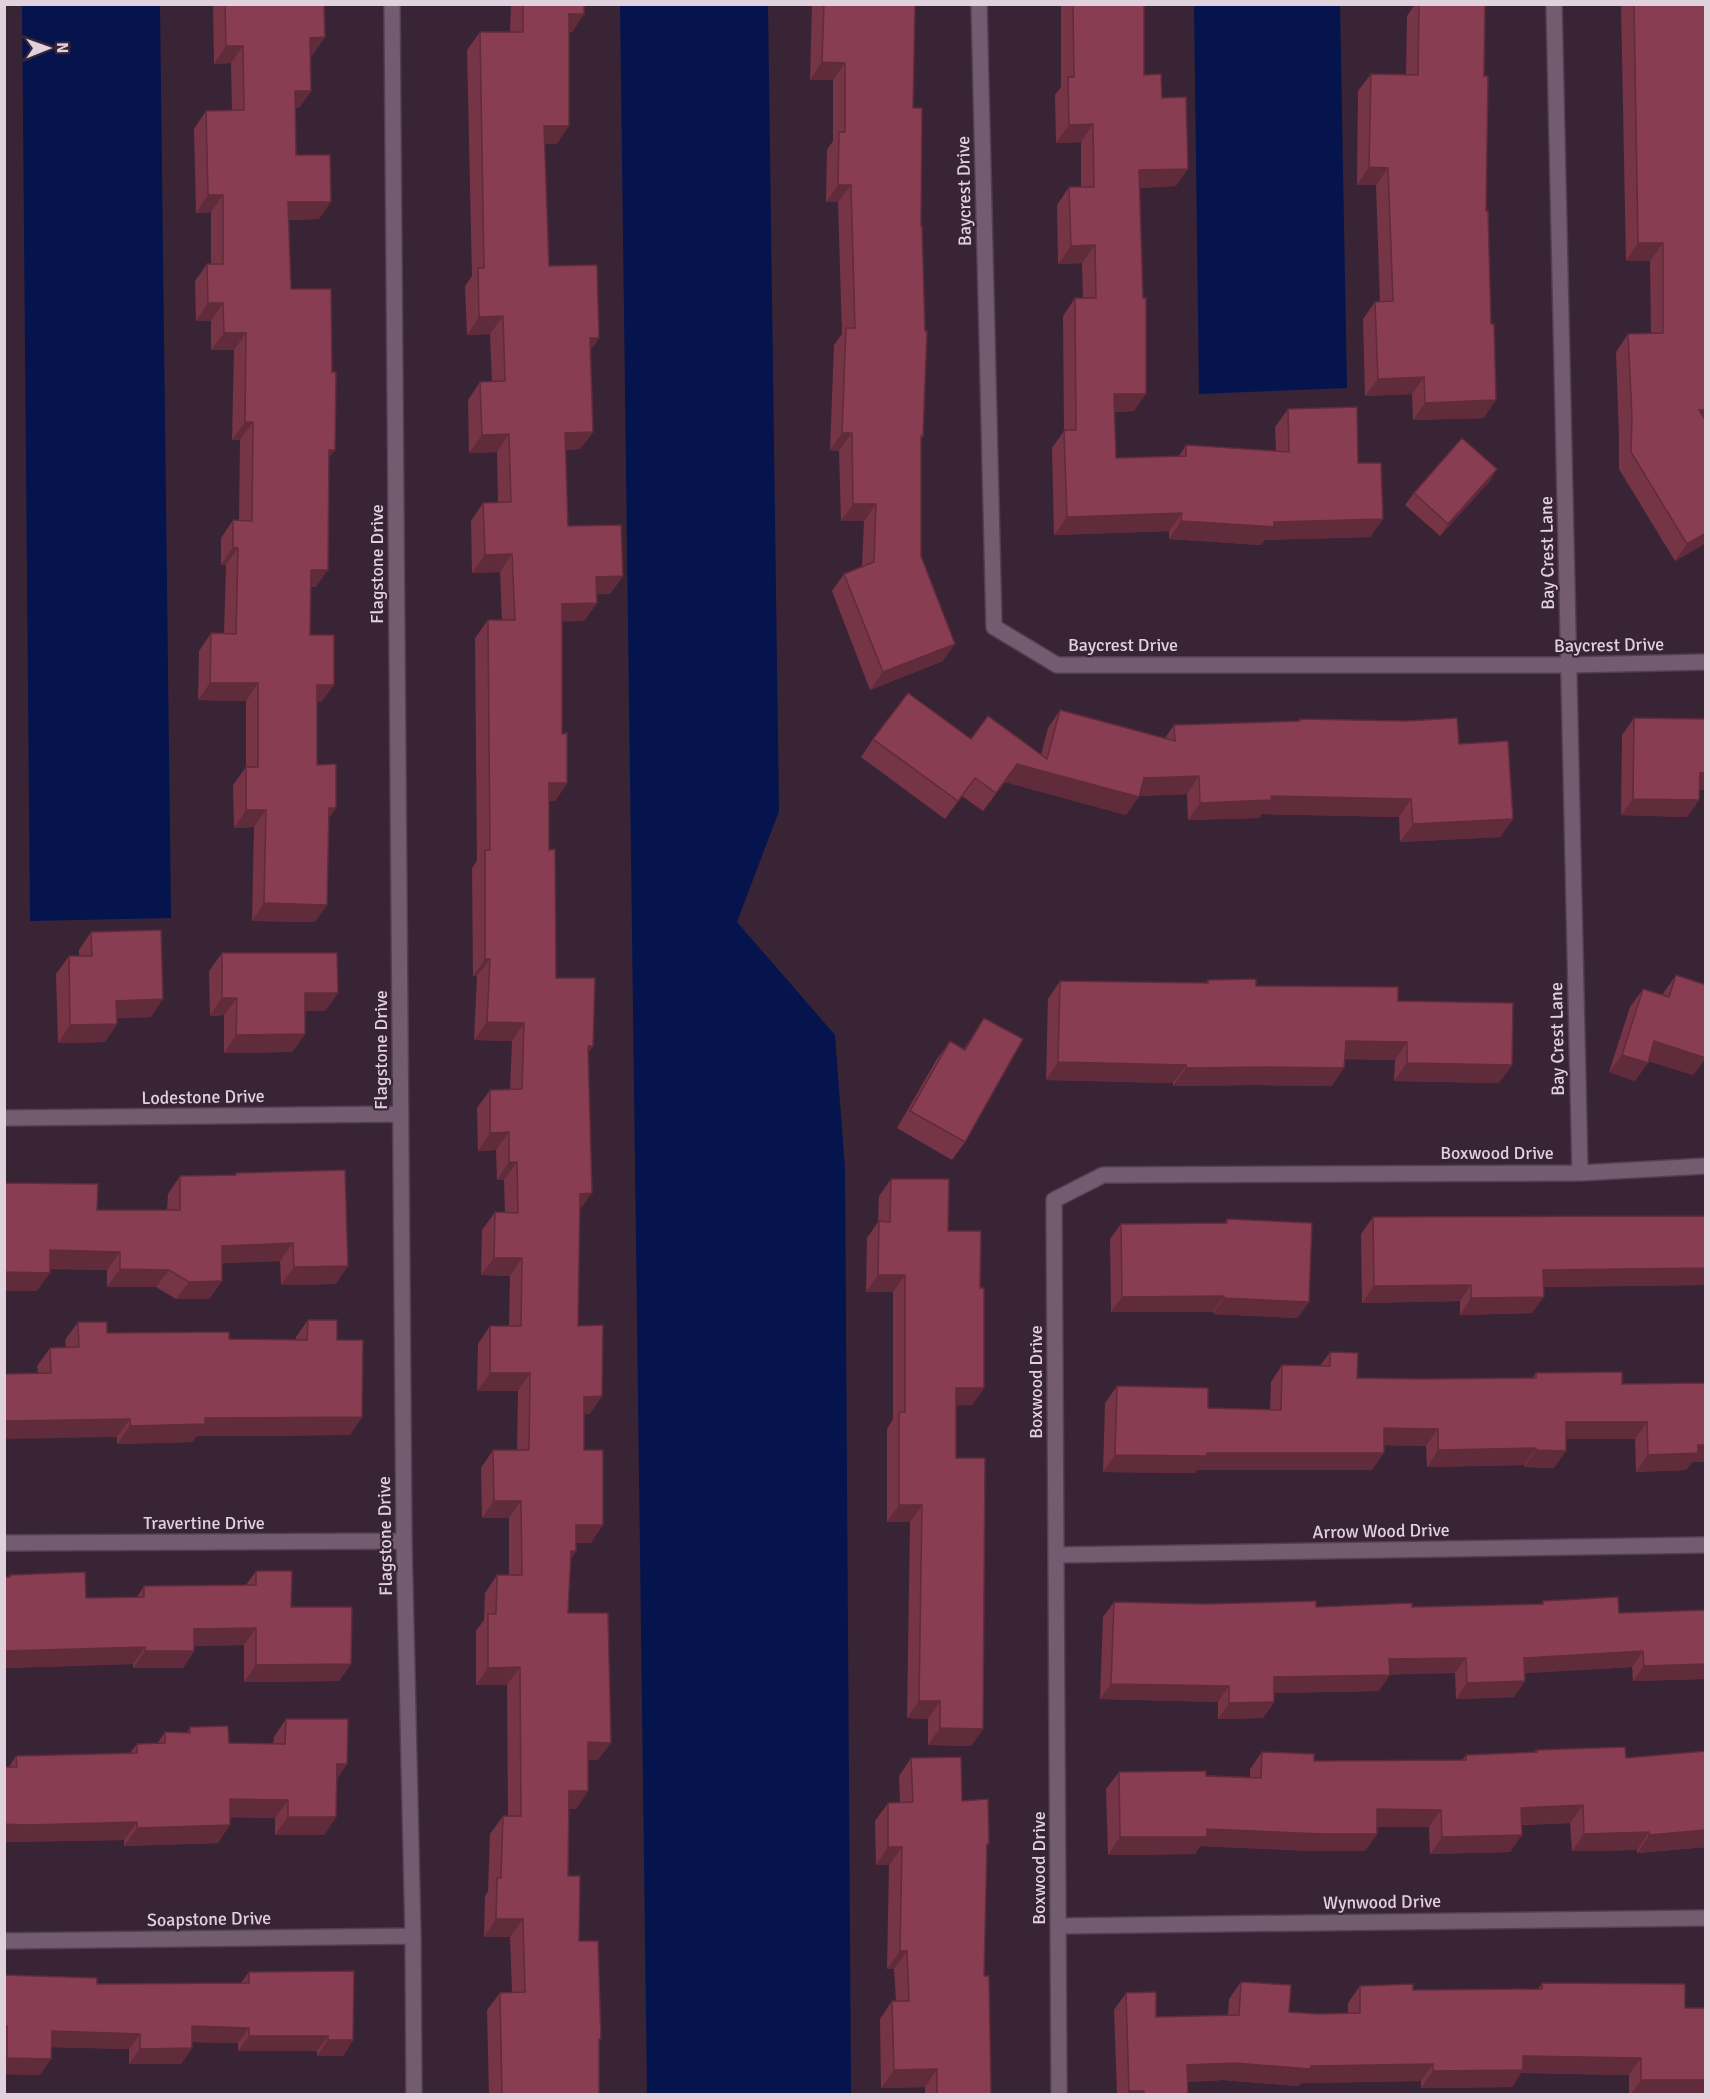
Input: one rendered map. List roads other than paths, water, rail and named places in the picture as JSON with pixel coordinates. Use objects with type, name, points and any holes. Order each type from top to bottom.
[{"type":"street","name":"Flagstone Drive","points":[[392,4],[405,1541],[414,2094]]},
{"type":"street","name":"Baycrest Drive","points":[[979,4],[994,627],[1057,665],[1569,665],[1706,662]]},
{"type":"street","name":"Bay Crest Lane","points":[[1554,4],[1580,1173]]},
{"type":"street","name":"Lodestone Drive","points":[[4,1118],[402,1114]]},
{"type":"street","points":[[1580,1173],[1706,1166]]},
{"type":"street","name":"Boxwood Drive","points":[[1059,2094],[1054,1200],[1103,1175],[1580,1173]]},
{"type":"street","name":"Travertine Drive","points":[[4,1543],[405,1541]]},
{"type":"street","name":"Arrow Wood Drive","points":[[1056,1555],[1706,1545]]},
{"type":"street","name":"Wynwood Drive","points":[[1059,1926],[1706,1918]]},
{"type":"street","name":"Soapstone Drive","points":[[4,1941],[413,1936]]}]
